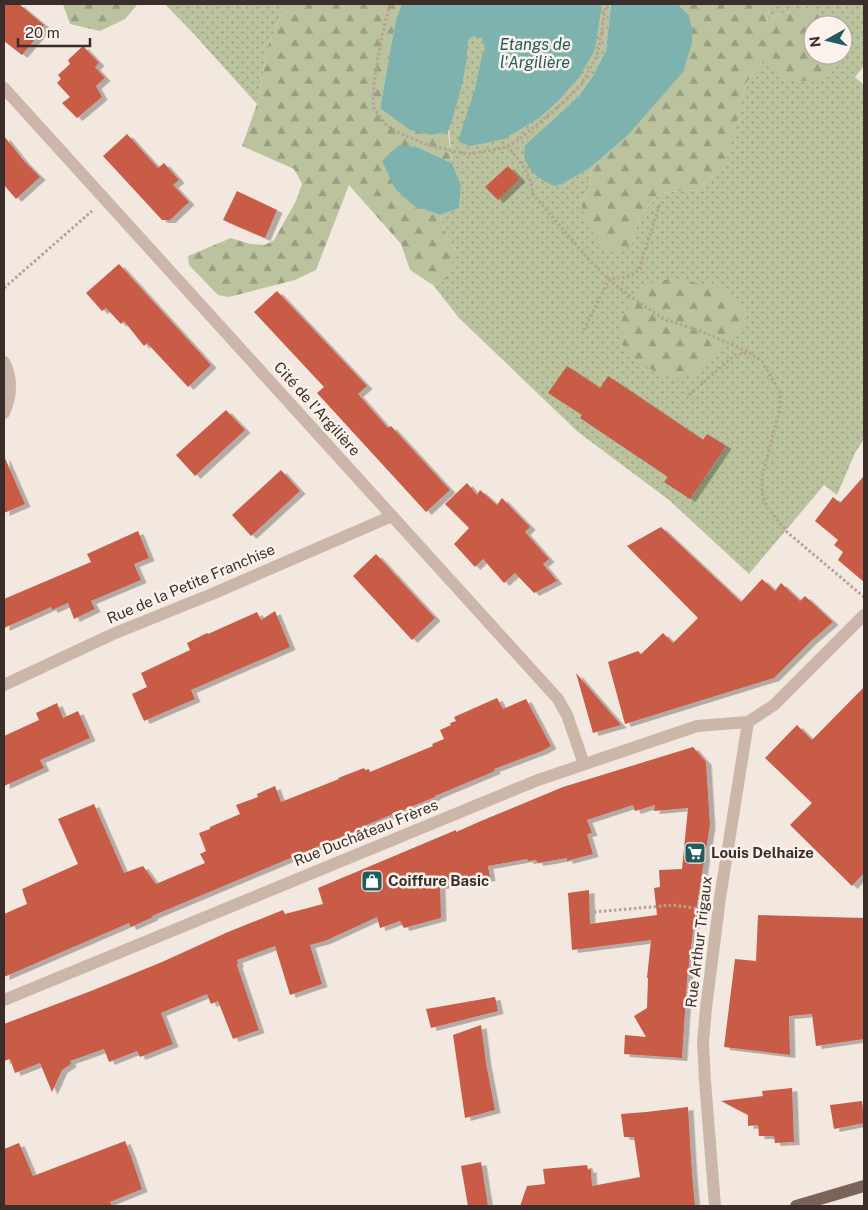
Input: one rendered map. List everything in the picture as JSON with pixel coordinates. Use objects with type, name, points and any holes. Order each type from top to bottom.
[{"type":"main road","points":[[796,1206],[864,1186]]},
{"type":"street","name":"Cité de l'Argilière","points":[[4,88],[558,699],[567,715],[584,764]]},
{"type":"street","points":[[4,362],[10,383],[9,402],[4,413]]},
{"type":"street","name":"Rue de la Petite Franchise","points":[[4,685],[113,634],[212,594],[392,516]]},
{"type":"street","points":[[748,722],[774,705],[864,615]]},
{"type":"street","name":"Rue Duchâteau Frères","points":[[4,1000],[520,787],[697,726],[748,722]]},
{"type":"street","name":"Rue Arthur Trigaux","points":[[715,1206],[703,1043],[719,911],[748,722]]},
{"type":"path","points":[[390,4],[382,35],[374,82],[373,107],[387,126],[428,145],[470,154],[503,148],[518,141],[581,85],[596,56],[606,4]]},
{"type":"path","points":[[507,146],[524,167],[532,183],[532,193],[590,261],[609,279],[638,302],[666,320],[698,330],[761,360],[780,392],[780,409],[762,476],[762,492],[767,507],[787,532],[864,598]]},
{"type":"path","points":[[4,288],[105,200]]},
{"type":"path","points":[[609,279],[627,278],[640,269],[660,204]]},
{"type":"path","points":[[584,330],[609,279]]},
{"type":"path","points":[[689,395],[735,355],[749,353]]},
{"type":"path","points":[[594,912],[672,905],[719,911]]},
{"type":"green space","points":[[63,4],[138,4],[125,19],[100,31],[70,24]]},
{"type":"green space","points":[[165,4],[286,4],[269,43],[257,104],[192,32]]},
{"type":"green space","points":[[286,4],[402,4],[396,19],[380,108],[432,135],[448,132],[452,163],[417,147],[396,190],[414,206],[440,215],[445,232],[455,249],[452,270],[445,280],[433,285],[410,270],[401,244],[349,185],[316,270],[295,280],[229,297],[218,295],[189,265],[188,256],[231,238],[250,244],[265,245],[274,240],[296,201],[302,184],[294,169],[242,146],[257,104],[269,43]]},
{"type":"green space","points":[[515,4],[611,4],[606,50],[593,76],[578,97],[591,167],[590,187],[581,202],[633,242],[638,219],[660,193],[697,190],[724,167],[747,82],[763,61],[835,69],[835,65],[853,65],[853,15],[782,13],[767,23],[769,9],[767,4],[864,4],[864,66],[855,77],[864,85],[864,439],[855,453],[837,495],[824,485],[749,574],[669,500],[578,432],[459,318],[433,285],[445,280],[455,249],[445,232],[440,215],[459,208],[461,185],[452,163],[439,21]]},
{"type":"green space","points":[[678,4],[767,4],[769,9],[767,22],[782,13],[812,10],[823,15],[803,15],[803,65],[835,65],[835,69],[824,80],[798,81],[781,78],[763,61],[747,82],[725,167],[697,190],[660,193],[638,219],[633,242],[618,255],[609,253],[586,224],[581,202],[590,187],[591,167],[627,136],[688,14]]},
{"type":"green space","points":[[670,279],[716,286],[736,299],[747,319],[739,335],[705,367],[689,376],[674,378],[656,372],[636,361],[621,343],[622,318],[642,285]]},
{"type":"water","name":"Etangs de l'Argilière","points":[[402,4],[602,4],[595,49],[580,76],[559,100],[539,118],[504,139],[470,146],[458,141],[475,89],[485,49],[482,38],[473,36],[468,40],[461,86],[448,132],[432,135],[410,130],[380,108],[396,19]]},
{"type":"water","points":[[611,4],[678,4],[688,14],[692,28],[692,43],[683,72],[627,136],[591,167],[562,184],[554,186],[532,172],[525,160],[525,146],[578,97],[593,76],[606,50]]},
{"type":"water","points":[[399,145],[417,147],[452,163],[461,185],[459,208],[440,215],[414,206],[396,190],[382,161]]},
{"type":"building","points":[[4,4],[19,4],[44,25],[38,36],[22,55],[4,41]]},
{"type":"building","points":[[83,46],[99,63],[95,67],[105,78],[96,86],[102,97],[77,118],[62,103],[70,97],[57,83],[61,79],[58,75],[70,64],[68,60]]},
{"type":"building","points":[[127,134],[158,168],[164,163],[179,180],[173,185],[189,202],[170,220],[162,220],[103,156]]},
{"type":"building","points":[[4,136],[40,177],[16,199],[4,185]]},
{"type":"building","points":[[508,166],[520,179],[498,200],[485,187]]},
{"type":"building","points":[[237,191],[277,210],[265,238],[223,220]]},
{"type":"building","points":[[119,264],[211,365],[188,387],[147,343],[144,346],[124,321],[121,324],[106,308],[102,311],[86,293]]},
{"type":"building","points":[[277,291],[367,386],[358,394],[388,428],[391,426],[450,490],[426,512],[317,393],[324,387],[254,312]]},
{"type":"building","points":[[567,366],[600,388],[608,376],[703,440],[707,434],[726,446],[690,499],[664,482],[668,477],[580,418],[582,415],[548,393]]},
{"type":"building","points":[[226,410],[245,430],[195,476],[176,455]]},
{"type":"building","points":[[4,456],[25,504],[4,513]]},
{"type":"building","points":[[281,470],[300,491],[251,536],[232,515]]},
{"type":"building","points":[[864,476],[864,582],[838,560],[843,552],[834,545],[838,540],[815,521],[833,497],[840,503]]},
{"type":"building","points":[[467,483],[477,495],[480,490],[497,505],[502,498],[530,527],[525,532],[549,559],[543,564],[557,581],[534,593],[515,573],[504,583],[483,559],[475,567],[454,544],[469,528],[445,504]]},
{"type":"building","points":[[661,527],[741,602],[762,579],[775,591],[781,583],[800,601],[805,596],[833,622],[774,678],[625,724],[608,662],[638,651],[641,654],[663,633],[673,643],[698,618],[627,546]]},
{"type":"building","points":[[138,531],[149,558],[134,564],[141,580],[91,601],[95,609],[74,619],[68,603],[52,610],[51,607],[4,628],[4,599],[91,562],[87,554]]},
{"type":"building","points":[[376,554],[435,618],[412,640],[353,576]]},
{"type":"building","points":[[275,611],[290,647],[191,690],[195,699],[144,721],[132,694],[147,687],[141,673],[190,650],[187,643],[207,633],[257,612],[261,620]]},
{"type":"building","points":[[576,673],[621,725],[593,733]]},
{"type":"building","points":[[864,687],[864,873],[852,886],[790,825],[812,803],[765,758],[797,725],[812,740]]},
{"type":"building","points":[[497,698],[503,709],[526,699],[551,746],[152,916],[131,927],[129,923],[4,977],[4,914],[27,904],[22,889],[78,864],[58,819],[94,804],[124,873],[143,866],[156,884],[205,863],[200,854],[206,851],[199,833],[240,814],[236,805],[258,797],[257,794],[275,786],[281,802],[364,768],[365,770],[369,769],[370,772],[433,746],[432,744],[444,739],[440,730],[456,721],[454,717]]},
{"type":"building","points":[[57,703],[63,718],[78,711],[90,738],[40,760],[44,768],[4,786],[4,736],[39,720],[36,713]]},
{"type":"building","points":[[693,747],[706,762],[710,825],[687,980],[682,1058],[624,1054],[625,1035],[646,1037],[634,1016],[647,1008],[647,978],[651,940],[572,950],[568,893],[589,890],[590,924],[657,915],[654,888],[660,887],[659,870],[682,869],[688,808],[654,811],[655,805],[635,811],[633,805],[587,820],[592,833],[587,834],[593,854],[567,861],[567,858],[538,863],[536,860],[528,861],[527,859],[488,866],[490,878],[440,886],[441,918],[404,928],[400,921],[380,928],[377,917],[325,941],[310,945],[322,984],[290,995],[275,946],[237,960],[259,1030],[233,1039],[218,1001],[211,1004],[207,994],[161,1013],[173,1044],[140,1057],[137,1051],[109,1062],[104,1049],[70,1061],[71,1064],[62,1070],[52,1092],[40,1063],[15,1073],[10,1059],[4,1061],[4,1024],[162,962],[228,932],[283,910],[285,914],[323,904],[318,888],[456,830],[456,832],[563,787]]},
{"type":"building","points":[[758,915],[864,918],[864,1039],[816,1046],[812,1014],[789,1016],[790,1055],[724,1047],[735,959],[756,961]]},
{"type":"building","points":[[495,997],[498,1011],[431,1028],[426,1009]]},
{"type":"building","points":[[481,1025],[495,1110],[465,1118],[453,1035]]},
{"type":"building","points":[[792,1088],[794,1142],[775,1143],[774,1136],[759,1136],[758,1125],[748,1126],[748,1115],[721,1101],[763,1096],[762,1091]]},
{"type":"building","points":[[862,1101],[864,1123],[834,1129],[830,1105]]},
{"type":"building","points":[[688,1107],[695,1206],[520,1206],[527,1186],[545,1184],[543,1169],[587,1165],[588,1170],[591,1169],[592,1186],[640,1177],[634,1137],[624,1137],[621,1114]]},
{"type":"building","points":[[125,1141],[142,1189],[110,1202],[112,1206],[4,1206],[4,1149],[19,1143],[33,1176]]},
{"type":"building","points":[[481,1162],[488,1206],[468,1206],[461,1166]]},
{"type":"place","name":"Louis Delhaize","points":[[695,853]]},
{"type":"place","name":"Coiffure Basic","points":[[372,881]]}]
